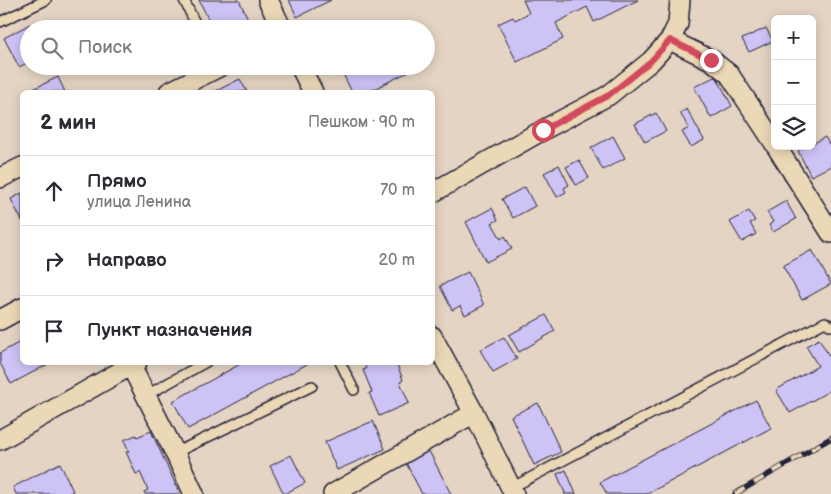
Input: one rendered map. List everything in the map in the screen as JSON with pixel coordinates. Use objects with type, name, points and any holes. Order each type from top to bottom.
[{"type":"street","points":[[268,0],[278,20]]},
{"type":"street","points":[[435,191],[609,95],[651,61],[670,40],[678,24],[680,0]]},
{"type":"street","points":[[670,40],[711,60],[729,74],[771,139]]},
{"type":"street","points":[[173,90],[203,75]]},
{"type":"street","points":[[304,75],[312,90]]},
{"type":"street","points":[[779,150],[825,208],[831,233]]},
{"type":"street","points":[[0,178],[20,168]]},
{"type":"street","points":[[0,320],[20,309]]},
{"type":"street","points":[[435,342],[474,413],[512,491]]},
{"type":"street","points":[[0,440],[132,365]]},
{"type":"street","points":[[134,365],[145,396],[194,494]]},
{"type":"street","points":[[333,494],[474,413]]},
{"type":"lane","points":[[0,22],[46,0]]},
{"type":"lane","points":[[184,0],[194,20]]},
{"type":"lane","points":[[512,491],[825,322],[831,326]]},
{"type":"lane","points":[[145,396],[201,365]]},
{"type":"lane","points":[[342,365],[354,390]]},
{"type":"lane","points":[[175,453],[312,386]]},
{"type":"building","points":[[199,0],[239,0],[249,20],[209,20]]},
{"type":"building","points":[[289,0],[331,0],[297,17]]},
{"type":"building","points":[[523,0],[638,0],[594,22],[587,7],[556,23],[563,39],[517,62],[498,24],[513,17],[515,20],[529,13]]},
{"type":"building","points":[[766,28],[771,37],[771,42],[749,52],[742,39]]},
{"type":"building","points":[[20,29],[20,66],[19,67],[4,38]]},
{"type":"building","points":[[344,75],[402,75],[372,90],[351,90]]},
{"type":"building","points":[[716,76],[732,106],[711,118],[694,87]]},
{"type":"building","points":[[58,77],[64,90],[31,90]]},
{"type":"building","points":[[240,79],[246,90],[218,90]]},
{"type":"building","points":[[687,109],[704,140],[691,147],[682,132],[689,128],[680,113]]},
{"type":"building","points":[[656,113],[666,131],[645,142],[635,124]]},
{"type":"building","points":[[613,136],[625,158],[603,170],[591,148]]},
{"type":"building","points":[[825,137],[829,144],[831,143],[831,166],[811,176],[798,151],[816,150],[816,142]]},
{"type":"building","points":[[579,160],[589,178],[576,185],[566,167]]},
{"type":"building","points":[[559,165],[569,185],[564,188],[566,192],[557,197],[544,173]]},
{"type":"building","points":[[525,187],[535,206],[513,218],[502,199]]},
{"type":"building","points":[[20,194],[20,217],[11,199]]},
{"type":"building","points":[[786,201],[796,219],[773,232],[769,225],[773,222],[767,212]]},
{"type":"building","points":[[492,208],[498,220],[492,223],[501,239],[505,236],[512,249],[486,262],[466,222]]},
{"type":"building","points":[[749,211],[755,221],[750,223],[756,234],[742,242],[730,222]]},
{"type":"building","points":[[812,250],[831,284],[802,300],[783,266]]},
{"type":"building","points":[[468,272],[484,305],[465,315],[460,306],[452,310],[440,286]]},
{"type":"building","points":[[546,315],[555,331],[519,352],[509,335]]},
{"type":"building","points":[[504,337],[517,359],[493,372],[480,350]]},
{"type":"building","points":[[819,339],[831,359],[831,390],[790,413],[776,390],[818,366],[806,346]]},
{"type":"building","points":[[20,342],[20,365],[46,365],[11,384],[0,363],[0,353]]},
{"type":"building","points":[[239,365],[305,365],[188,429],[173,401]]},
{"type":"building","points":[[365,365],[397,365],[403,380],[400,382],[409,403],[379,416],[369,393],[372,392],[363,370],[366,369]]},
{"type":"building","points":[[756,400],[771,428],[647,494],[607,494],[600,482]]},
{"type":"building","points":[[538,403],[561,452],[534,465],[511,416]]},
{"type":"building","points":[[373,421],[385,449],[337,470],[325,442]]},
{"type":"building","points":[[151,431],[180,494],[145,494],[144,492],[148,490],[140,472],[136,474],[126,452],[129,451],[124,440]]},
{"type":"building","points":[[429,451],[451,494],[422,494],[406,463]]},
{"type":"building","points":[[291,455],[305,483],[284,494],[270,466]]},
{"type":"building","points":[[60,463],[73,491],[67,494],[16,494],[13,487]]},
{"type":"building","points":[[566,470],[576,494],[564,494],[557,474]]},
{"type":"railway","points":[[735,494],[831,438]]},
{"type":"route","points":[[543,130],[609,95],[651,61],[670,40],[711,60]]}]
